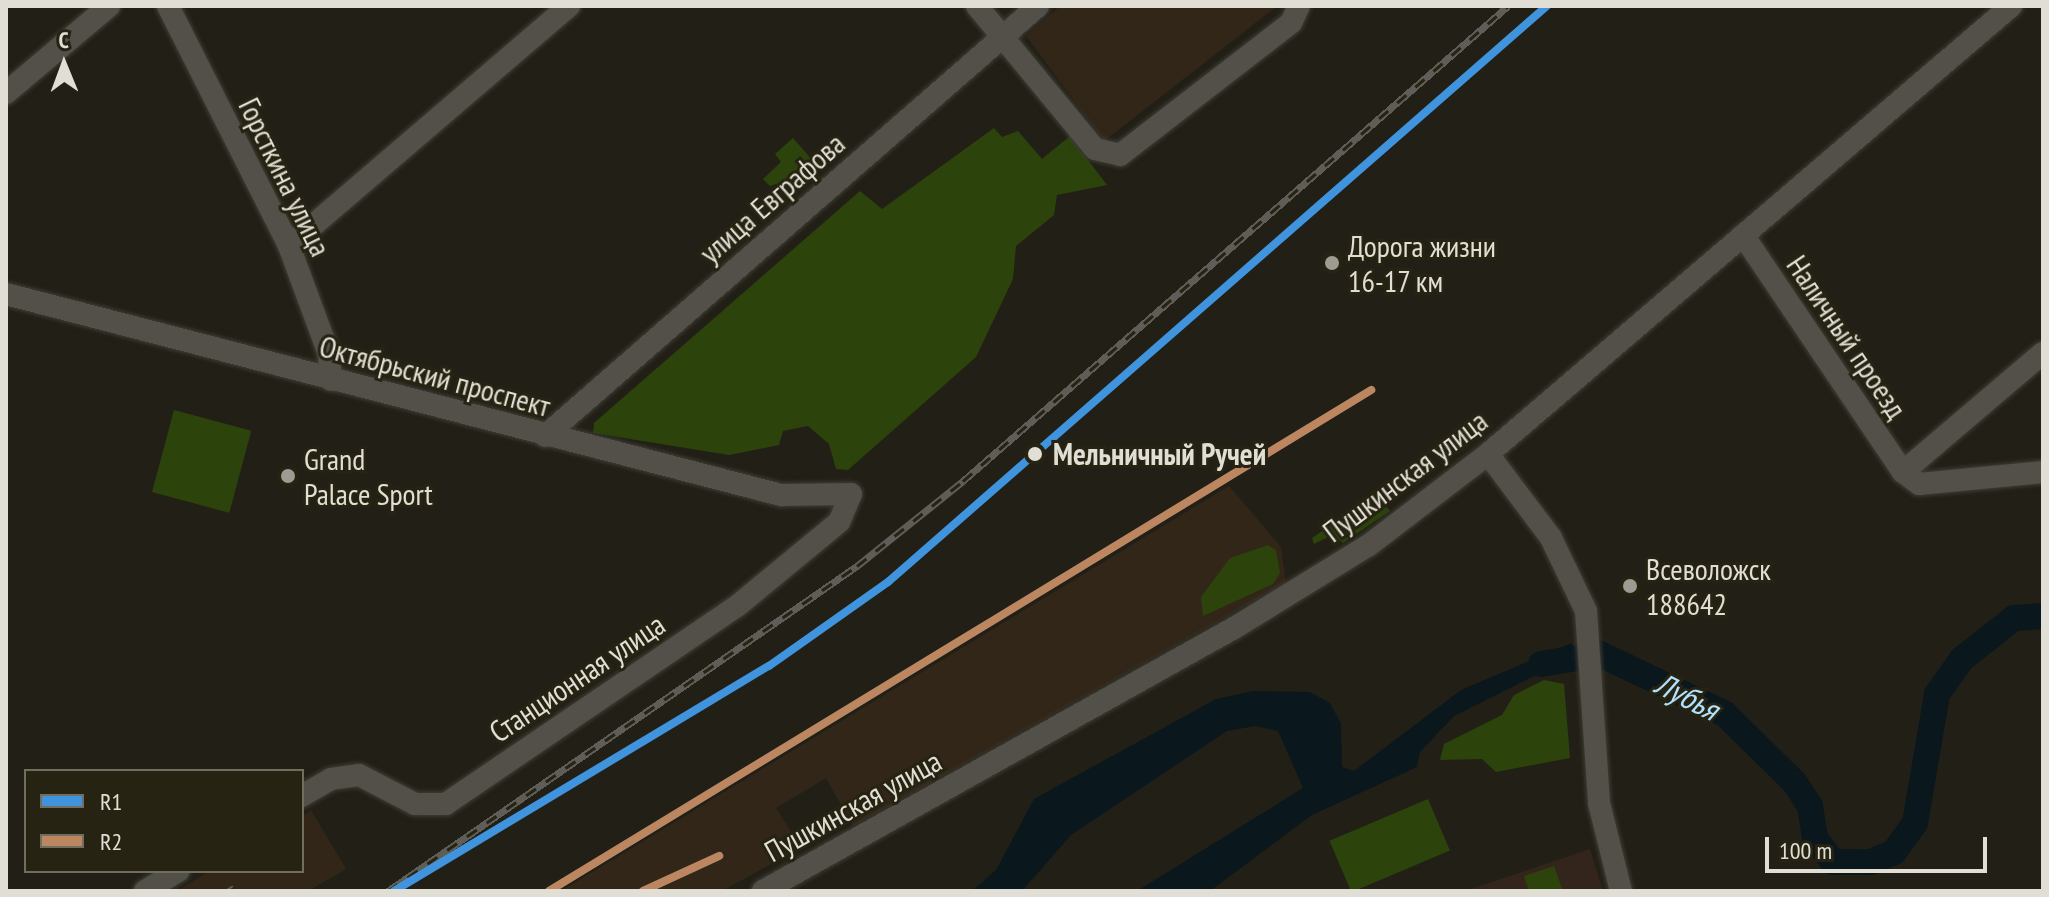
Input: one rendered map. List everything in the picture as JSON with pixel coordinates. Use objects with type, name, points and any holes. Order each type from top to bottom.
[{"type":"street","points":[[6,93],[109,6]]},
{"type":"street","name":"Горсткина улица","points":[[168,6],[289,246],[329,354],[331,380]]},
{"type":"street","points":[[289,246],[569,6]]},
{"type":"street","points":[[977,6],[1095,149],[1107,155],[1132,150],[1291,23],[1299,6]]},
{"type":"street","name":"улица Евграфова","points":[[545,436],[1038,6]]},
{"type":"street","name":"Пушкинская улица","points":[[763,891],[1312,582],[1488,454],[2011,6]]},
{"type":"street","name":"Наличный проезд","points":[[1743,235],[1903,472]]},
{"type":"street","name":"Октябрьский проспект","points":[[6,294],[781,495],[851,494]]},
{"type":"street","points":[[2043,353],[1903,472],[1932,484],[2043,472]]},
{"type":"street","points":[[1488,454],[1551,538],[1581,598],[1591,638],[1599,803],[1621,891]]},
{"type":"street","name":"Станционная улица","points":[[304,795],[345,775],[415,804],[446,804],[737,606],[839,522],[851,494]]},
{"type":"street","points":[[145,891],[175,873]]},
{"type":"shaded area","points":[[1060,6],[1277,6],[1104,141],[1026,36]]},
{"type":"shaded area","points":[[1229,486],[1281,547],[1286,583],[853,826],[826,778],[776,808],[795,838],[791,853],[722,891],[561,891]]},
{"type":"shaded area","points":[[1572,643],[1573,667],[1542,672],[1454,716],[1420,752],[1417,767],[1312,815],[1210,891],[1137,891],[1303,788],[1278,731],[1255,726],[1227,731],[1071,835],[1022,891],[972,891],[996,870],[1034,799],[1216,699],[1253,691],[1310,692],[1330,703],[1341,724],[1342,767],[1354,771],[1461,690]]},
{"type":"shaded area","points":[[311,810],[346,869],[308,891],[177,891],[207,873],[304,873],[304,815]]},
{"type":"shaded area","points":[[1590,849],[1603,891],[1465,891]]},
{"type":"green space","points":[[994,128],[1002,137],[1018,131],[1042,159],[1070,136],[1107,185],[1057,195],[1054,215],[1016,246],[1013,279],[976,357],[848,470],[836,469],[829,444],[808,426],[783,431],[779,445],[729,455],[593,433],[594,423],[860,191],[882,209]]},
{"type":"green space","points":[[793,138],[814,162],[795,178],[770,186],[763,179],[781,162],[775,154]]},
{"type":"green space","points":[[174,410],[251,431],[229,513],[152,492]]},
{"type":"green space","points":[[1377,494],[1390,511],[1343,543],[1332,535],[1314,544],[1312,538]]},
{"type":"green space","points":[[1268,545],[1276,550],[1280,573],[1273,584],[1203,616],[1201,597],[1230,558]]},
{"type":"green space","points":[[1544,680],[1564,684],[1570,758],[1496,772],[1482,759],[1440,760],[1444,744],[1502,715],[1514,695]]},
{"type":"green space","points":[[1428,799],[1450,851],[1351,891],[1330,841]]},
{"type":"green space","points":[[1554,866],[1563,891],[1529,891],[1524,876]]},
{"type":"waterway","name":"Лубья","points":[[1541,664],[1600,654],[1725,714],[1795,783],[1810,806],[1815,838],[1833,862],[1871,862],[1894,852],[1915,823],[1937,694],[1962,659],[2014,618],[2043,616]]},
{"type":"railway","points":[[388,891],[857,566],[963,481],[1508,6]]},
{"type":"railway","points":[[549,891],[1371,390]]},
{"type":"railway","points":[[643,891],[719,856]]},
{"type":"railway","points":[[229,891],[234,888]]},
{"type":"transit line","name":"R1","points":[[394,891],[769,666],[888,582],[1547,6]]},
{"type":"transit line","name":"R2","points":[[549,891],[1371,390]]},
{"type":"transit line","name":"R2","points":[[643,891],[719,856]]},
{"type":"place","name":"Дорога жизни 16-17 км","points":[[1332,263]]},
{"type":"place","name":"Мельничный Ручей","points":[[1035,454]]},
{"type":"place","name":"Grand Palace Sport","points":[[288,476]]},
{"type":"place","name":"Всеволожск 188642","points":[[1630,586]]}]
